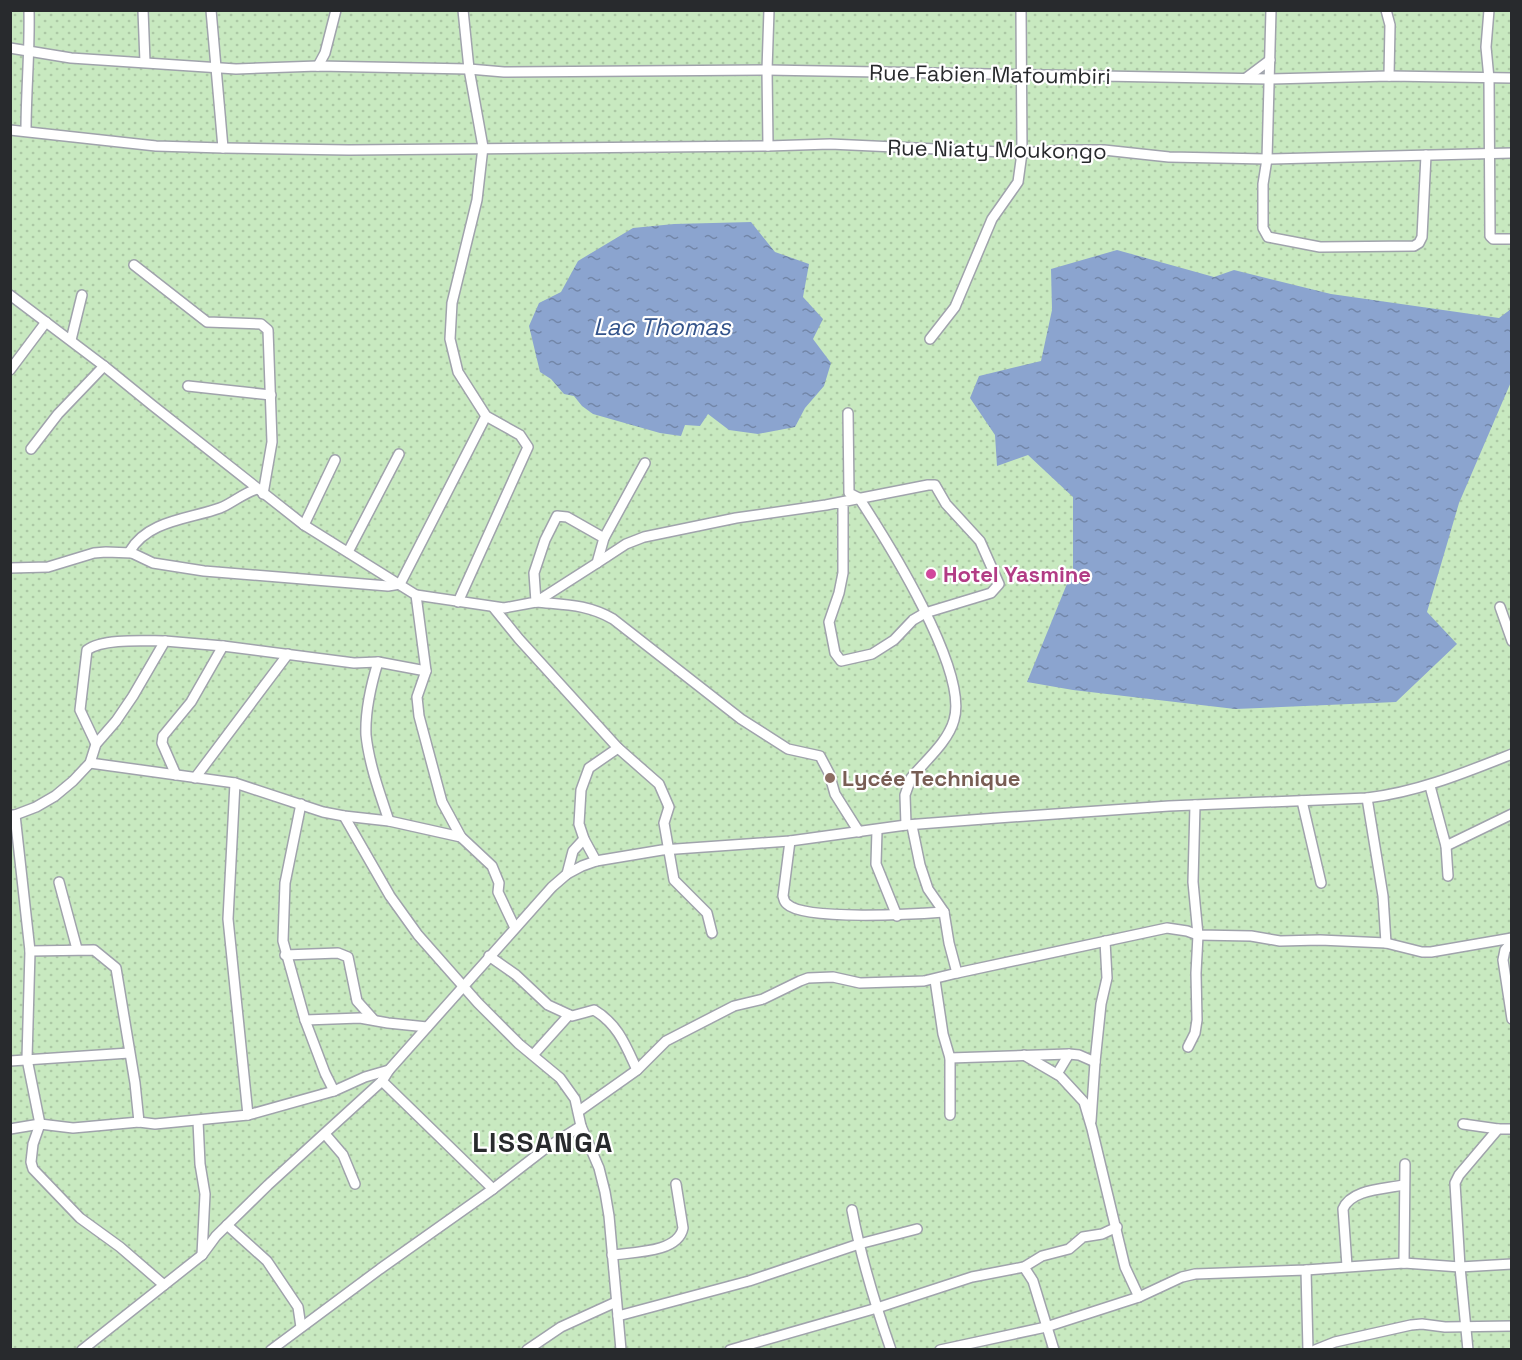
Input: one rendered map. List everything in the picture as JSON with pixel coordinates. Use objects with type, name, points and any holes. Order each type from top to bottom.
[{"type":"street","points":[[26,131],[26,93],[30,50],[29,10]]},
{"type":"street","points":[[143,10],[145,62]]},
{"type":"street","points":[[211,10],[223,148]]},
{"type":"street","points":[[318,66],[325,53],[336,10]]},
{"type":"street","points":[[458,602],[528,447],[520,435],[486,416],[458,372],[453,357],[450,320],[455,288],[477,200],[483,147],[469,69],[463,10]]},
{"type":"street","points":[[768,146],[769,10]]},
{"type":"street","points":[[930,339],[955,308],[992,219],[1018,182],[1022,153],[1021,10]]},
{"type":"street","points":[[1270,10],[1267,159],[1263,184],[1263,228],[1268,237],[1320,247],[1414,246],[1422,237],[1426,155]]},
{"type":"street","points":[[1386,10],[1390,25],[1389,76]]},
{"type":"street","points":[[1489,10],[1486,47],[1489,79],[1490,236],[1493,239],[1512,239]]},
{"type":"street","name":"Rue Fabien Mafoumbiri","points":[[10,48],[71,58],[255,69],[318,66],[469,69],[504,72],[767,70],[1270,79],[1389,76],[1512,78]]},
{"type":"street","points":[[1246,78],[1270,60]]},
{"type":"street","name":"Rue Niaty Moukongo","points":[[10,130],[156,146],[349,150],[830,144],[1022,153],[1104,150],[1169,157],[1267,159],[1512,153]]},
{"type":"street","points":[[134,265],[207,322],[265,326],[268,330],[272,442],[260,492]]},
{"type":"street","points":[[10,295],[71,340],[304,525],[416,595],[493,607],[511,608],[536,602],[588,607],[613,619],[741,719],[789,749],[820,756],[829,773],[835,794],[859,832]]},
{"type":"street","points":[[71,340],[82,295]]},
{"type":"street","points":[[10,370],[14,356],[46,322]]},
{"type":"street","points":[[31,449],[58,414],[104,366]]},
{"type":"street","points":[[188,386],[271,395]]},
{"type":"street","points":[[848,414],[849,493],[859,498],[907,577],[950,670],[957,701],[957,710],[951,729],[906,786],[909,826],[928,889],[944,912],[957,973]]},
{"type":"street","points":[[400,584],[486,416]]},
{"type":"street","points":[[348,552],[399,454]]},
{"type":"street","points":[[304,525],[335,460]]},
{"type":"street","points":[[597,563],[604,538],[645,463]]},
{"type":"street","points":[[536,602],[626,544],[644,537],[754,515],[843,502],[924,485],[935,485],[946,504],[980,541],[999,584],[991,592],[925,613],[913,620],[894,639],[872,654],[840,661],[837,657],[829,622],[839,593],[843,567],[843,502]]},
{"type":"street","points":[[132,553],[130,551],[137,541],[166,523],[219,508],[246,492],[260,492]]},
{"type":"street","points":[[536,602],[534,573],[545,540],[557,516],[567,517],[604,538]]},
{"type":"street","points":[[10,568],[18,570],[48,567],[94,553],[132,553],[153,563],[204,571],[388,586],[400,584]]},
{"type":"street","points":[[416,595],[426,671],[417,697],[419,716],[442,802],[461,837],[492,866],[499,883],[498,892],[515,928]]},
{"type":"street","points":[[493,607],[618,748],[659,784],[669,807],[664,823],[674,880],[707,913],[712,933]]},
{"type":"street","points":[[1500,607],[1512,641]]},
{"type":"street","points":[[96,744],[80,710],[87,650],[91,647],[115,642],[165,641],[354,663],[378,662],[426,671]]},
{"type":"street","points":[[164,1285],[120,1247],[80,1218],[33,1169],[31,1162],[33,1144],[40,1124],[27,1059],[30,951],[13,815],[55,796],[90,763],[96,744],[133,696],[165,641]]},
{"type":"street","points":[[176,775],[162,743],[163,736],[190,702],[223,646]]},
{"type":"street","points":[[195,778],[288,654]]},
{"type":"street","points":[[378,662],[372,682],[366,736],[376,781],[389,821]]},
{"type":"street","points":[[596,861],[579,824],[581,790],[592,765],[618,748]]},
{"type":"street","points":[[82,1350],[202,1255],[227,1225],[268,1185],[382,1081],[389,1070],[515,928],[567,874],[582,866],[596,861],[669,849],[790,841],[997,818],[1195,805],[1367,798],[1430,786],[1512,754]]},
{"type":"street","points":[[90,763],[236,783],[344,816],[389,821],[461,837]]},
{"type":"street","points":[[236,783],[228,919],[248,1115]]},
{"type":"street","points":[[1430,786],[1446,846],[1448,876]]},
{"type":"street","points":[[1367,798],[1384,904],[1386,943]]},
{"type":"street","points":[[1302,801],[1321,883]]},
{"type":"street","points":[[301,804],[285,883],[283,941],[304,1020],[324,1073],[334,1091]]},
{"type":"street","points":[[1188,1047],[1195,1033],[1197,1020],[1198,935],[1193,882],[1195,805]]},
{"type":"street","points":[[1446,846],[1512,814]]},
{"type":"street","points":[[344,816],[390,896],[418,935],[463,987],[519,1044],[560,1078],[575,1099],[581,1126],[599,1168],[605,1192],[621,1350]]},
{"type":"street","points":[[877,830],[876,864],[897,916]]},
{"type":"street","points":[[567,874],[573,851],[584,839]]},
{"type":"street","points":[[790,841],[783,896],[786,904],[808,911],[897,916],[944,912]]},
{"type":"street","points":[[59,882],[77,949]]},
{"type":"street","points":[[579,1111],[637,1070],[661,1044],[734,1006],[763,999],[808,978],[833,977],[868,983],[935,980],[957,973],[1167,928],[1198,935],[1251,936],[1280,941],[1386,943],[1422,952],[1512,940]]},
{"type":"street","points":[[1512,940],[1505,950],[1503,960],[1512,1019]]},
{"type":"street","points":[[1091,1124],[1101,1004],[1107,978],[1105,941]]},
{"type":"street","points":[[30,951],[94,950],[116,968],[135,1083],[139,1122]]},
{"type":"street","points":[[285,955],[338,952],[348,957],[357,1000],[374,1020]]},
{"type":"street","points":[[489,956],[516,975],[548,1005],[574,1017],[594,1010],[608,1019],[621,1036],[637,1070]]},
{"type":"street","points":[[935,980],[943,1034],[950,1058],[950,1115]]},
{"type":"street","points":[[532,1055],[569,1015]]},
{"type":"street","points":[[304,1020],[360,1018],[428,1027]]},
{"type":"street","points":[[10,1061],[129,1053]]},
{"type":"street","points":[[950,1058],[1069,1054],[1079,1055],[1095,1062]]},
{"type":"street","points":[[1057,1074],[1069,1054]]},
{"type":"street","points":[[1024,1055],[1057,1074],[1084,1102],[1117,1227],[1125,1267],[1139,1297]]},
{"type":"street","points":[[10,1129],[40,1124],[73,1128],[139,1122],[155,1124],[248,1115],[334,1091],[364,1077],[389,1070]]},
{"type":"street","points":[[382,1081],[493,1189]]},
{"type":"street","points":[[198,1120],[200,1164],[205,1194],[202,1255]]},
{"type":"street","points":[[1463,1124],[1512,1129]]},
{"type":"street","points":[[278,1348],[301,1327],[493,1189],[546,1148],[581,1126]]},
{"type":"street","points":[[1468,1350],[1455,1183],[1459,1174],[1498,1129]]},
{"type":"street","points":[[325,1134],[343,1155],[355,1184]]},
{"type":"street","points":[[1404,1263],[1405,1164]]},
{"type":"street","points":[[612,1255],[653,1250],[676,1243],[683,1228],[676,1184]]},
{"type":"street","points":[[1347,1266],[1343,1209],[1345,1205],[1363,1194],[1403,1185]]},
{"type":"street","points":[[852,1210],[859,1244],[891,1350]]},
{"type":"street","points":[[227,1225],[267,1261],[298,1307],[301,1327]]},
{"type":"street","points":[[730,1350],[877,1308],[972,1277],[1024,1267],[1042,1256],[1069,1249],[1083,1238],[1102,1234],[1117,1227]]},
{"type":"street","points":[[618,1316],[749,1281],[859,1244],[917,1229]]},
{"type":"street","points":[[940,1350],[1046,1327],[1139,1297],[1182,1277],[1195,1274],[1306,1270],[1404,1263],[1460,1267],[1512,1264]]},
{"type":"street","points":[[1024,1267],[1033,1281],[1054,1350]]},
{"type":"street","points":[[1306,1270],[1308,1350]]},
{"type":"street","points":[[527,1350],[540,1346],[561,1328],[616,1302]]},
{"type":"street","points":[[1315,1350],[1335,1342],[1410,1325],[1512,1326]]},
{"type":"green space","points":[[11,11],[1511,11],[1511,1349],[11,1349]]},
{"type":"water","name":"Lac Thomas","points":[[751,222],[775,252],[809,264],[803,297],[823,319],[813,339],[831,363],[824,386],[805,408],[795,427],[758,434],[729,430],[708,414],[700,426],[685,425],[681,436],[660,433],[593,414],[574,396],[564,394],[551,379],[540,372],[529,326],[539,303],[561,292],[578,261],[633,228],[674,224]]},
{"type":"water","points":[[1117,250],[1214,277],[1234,270],[1331,294],[1499,318],[1511,309],[1511,382],[1459,503],[1427,612],[1457,644],[1396,702],[1235,709],[1073,690],[1027,682],[1073,569],[1073,497],[1028,455],[997,466],[995,435],[970,398],[979,376],[1041,361],[1052,310],[1051,269]]},
{"type":"place","name":"Hotel Yasmine","points":[[931,574]]},
{"type":"place","name":"Lycée Technique","points":[[830,778]]},
{"type":"district","name":"LISSANGA","points":[[543,1142]]}]
